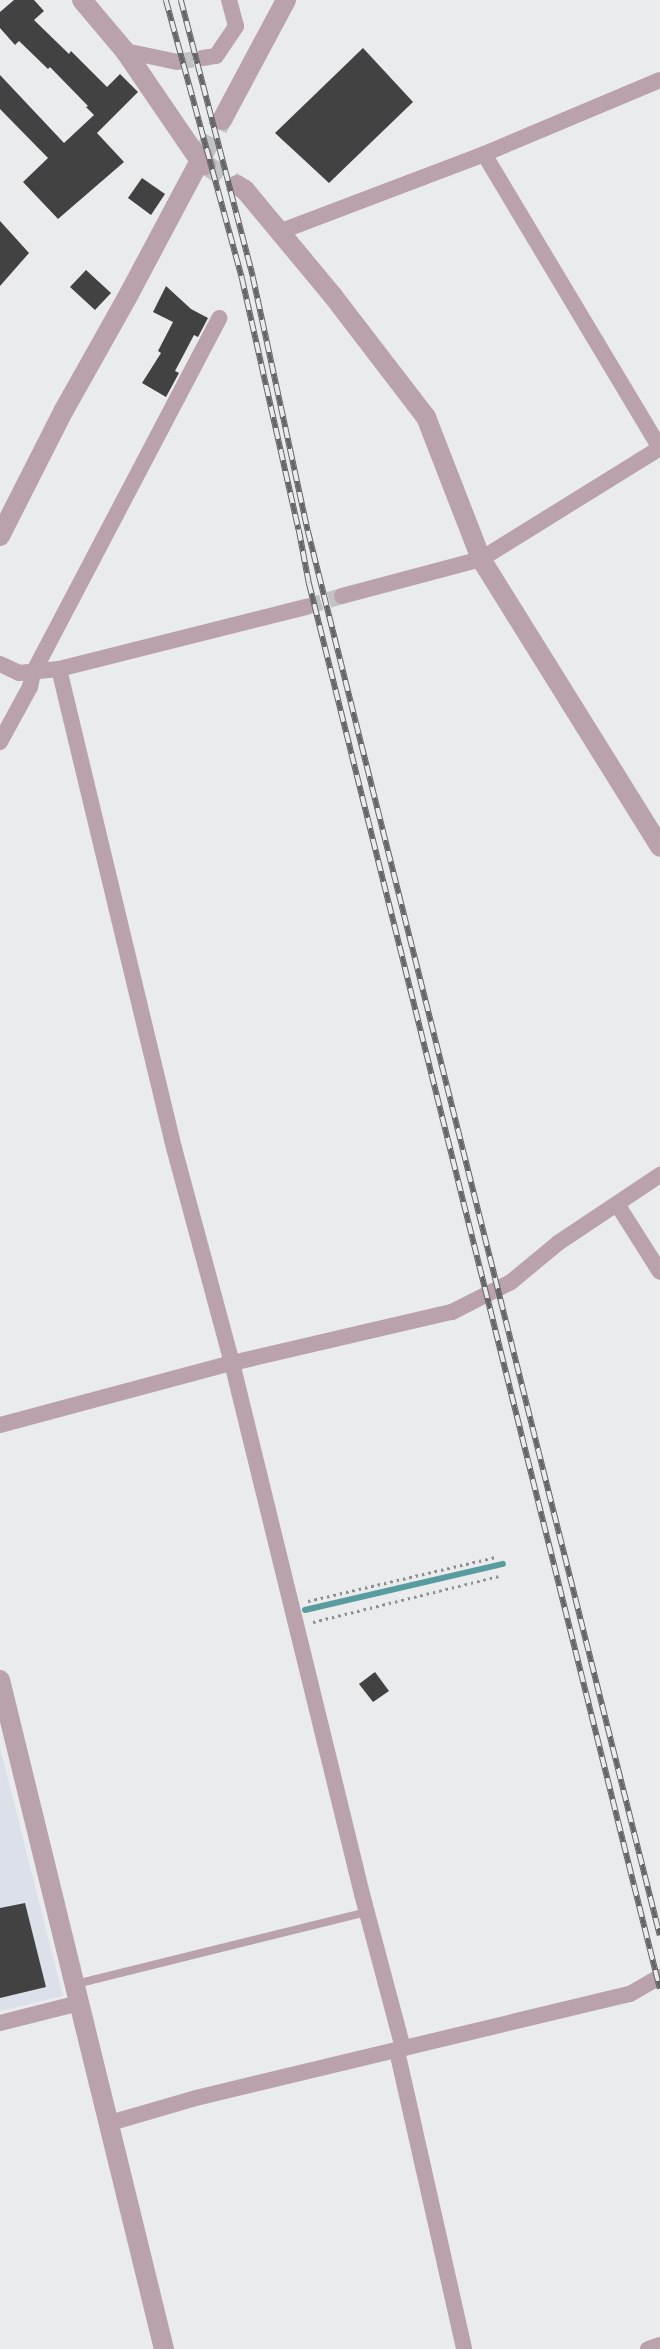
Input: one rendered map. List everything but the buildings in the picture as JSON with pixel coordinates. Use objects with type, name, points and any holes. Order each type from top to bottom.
[{"type":"street","points":[[0,536],[64,410],[203,160],[125,51],[82,0]]},
{"type":"street","points":[[203,58],[216,56],[236,26],[229,0]]},
{"type":"street","points":[[222,120],[286,0]]},
{"type":"street","points":[[125,51],[177,62]]},
{"type":"street","points":[[279,232],[484,154],[660,80]]},
{"type":"street","points":[[342,596],[481,559],[660,448],[484,154]]},
{"type":"street","points":[[237,185],[246,190],[333,296],[426,417],[481,559],[660,847]]},
{"type":"street","points":[[0,742],[30,687],[33,673],[219,318]]},
{"type":"street","points":[[0,664],[19,673],[58,669],[306,607]]},
{"type":"street","points":[[58,669],[99,829],[174,1148],[232,1363],[400,2050],[464,2349]]},
{"type":"street","points":[[0,1425],[232,1363],[452,1312],[511,1282],[558,1244],[660,1175]]},
{"type":"street","points":[[617,1204],[660,1272]]},
{"type":"street","points":[[0,1680],[164,2349]]},
{"type":"street","points":[[110,2123],[196,2098],[630,1994],[660,1977]]},
{"type":"street","points":[[0,2023],[77,1994]]},
{"type":"street","points":[[648,2349],[660,2345]]},
{"type":"lane","points":[[77,1994],[366,1912]]},
{"type":"path","points":[[290,1605],[496,1557]]},
{"type":"path","points":[[296,1627],[499,1576]]},
{"type":"shaded area","points":[[0,1747],[63,1996],[0,2011]]},
{"type":"waterway","points":[[305,1610],[503,1564]]},
{"type":"tunnel","points":[[177,62],[203,58]]},
{"type":"tunnel","points":[[203,155],[222,120]]},
{"type":"tunnel","points":[[206,165],[237,185]]},
{"type":"tunnel","points":[[306,607],[342,596]]},
{"type":"railway","points":[[166,0],[242,278],[299,530],[309,583],[660,1989]]},
{"type":"railway","points":[[181,0],[253,277],[308,531],[660,1936]]}]
